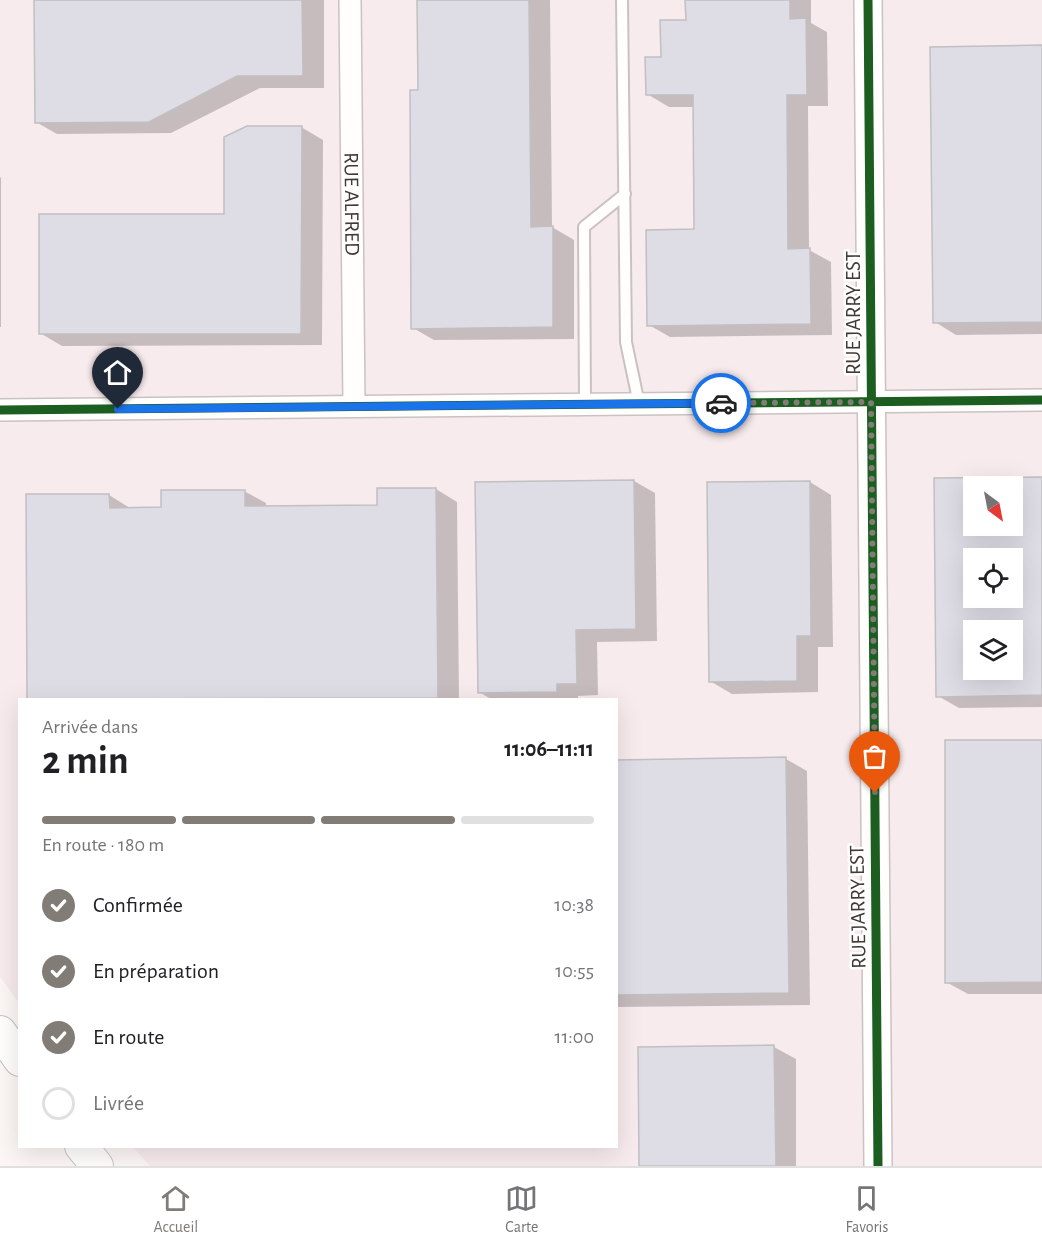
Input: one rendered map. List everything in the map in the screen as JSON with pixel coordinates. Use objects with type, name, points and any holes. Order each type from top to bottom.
[{"type":"main road","points":[[0,1032],[18,1057]]},
{"type":"main road","points":[[83,1148],[97,1166]]},
{"type":"street","name":"RUE ALFRED","points":[[350,0],[354,406]]},
{"type":"street","name":"RUE JARRY EST","points":[[868,0],[878,1166]]},
{"type":"street","points":[[0,410],[1042,400]]},
{"type":"lane","points":[[622,0],[626,342],[639,404]]},
{"type":"lane","points":[[585,404],[585,227],[625,194]]},
{"type":"shaded area","points":[[0,0],[1042,0],[1042,1166],[150,1166],[134,1148],[618,1148],[618,698],[18,698],[18,1002],[0,977]]},
{"type":"building","points":[[34,0],[302,0],[303,76],[237,76],[149,122],[35,123]]},
{"type":"building","points":[[417,0],[529,0],[531,227],[553,226],[553,327],[411,329],[410,90],[418,90]]},
{"type":"building","points":[[685,0],[790,0],[790,19],[806,18],[807,95],[787,95],[788,249],[810,248],[811,324],[647,326],[646,230],[694,229],[693,95],[646,95],[645,57],[661,57],[660,20],[686,20]]},
{"type":"building","points":[[1042,45],[1042,322],[933,323],[930,47]]},
{"type":"building","points":[[247,126],[302,126],[301,334],[39,334],[39,214],[224,214],[224,137]]},
{"type":"building","points":[[1023,477],[1042,477],[1042,695],[936,697],[934,478],[963,478],[963,536],[1023,536]]},
{"type":"building","points":[[634,480],[636,629],[576,630],[577,684],[557,684],[557,692],[478,693],[475,482]]},
{"type":"building","points":[[810,481],[811,636],[797,636],[797,681],[709,682],[707,482]]},
{"type":"building","points":[[377,488],[436,488],[438,698],[27,698],[26,494],[109,494],[110,508],[161,507],[161,490],[245,490],[245,506],[377,505]]},
{"type":"building","points":[[945,740],[1042,740],[1042,982],[945,983]]},
{"type":"building","points":[[786,757],[789,993],[618,995],[618,760]]},
{"type":"building","points":[[774,1045],[776,1166],[639,1166],[638,1047]]},
{"type":"cycle path","points":[[868,0],[878,1166]]},
{"type":"cycle path","points":[[0,410],[1042,400]]},
{"type":"way so far","points":[[721,403],[871,402],[875,793]]},
{"type":"route","points":[[118,409],[721,403]]}]
